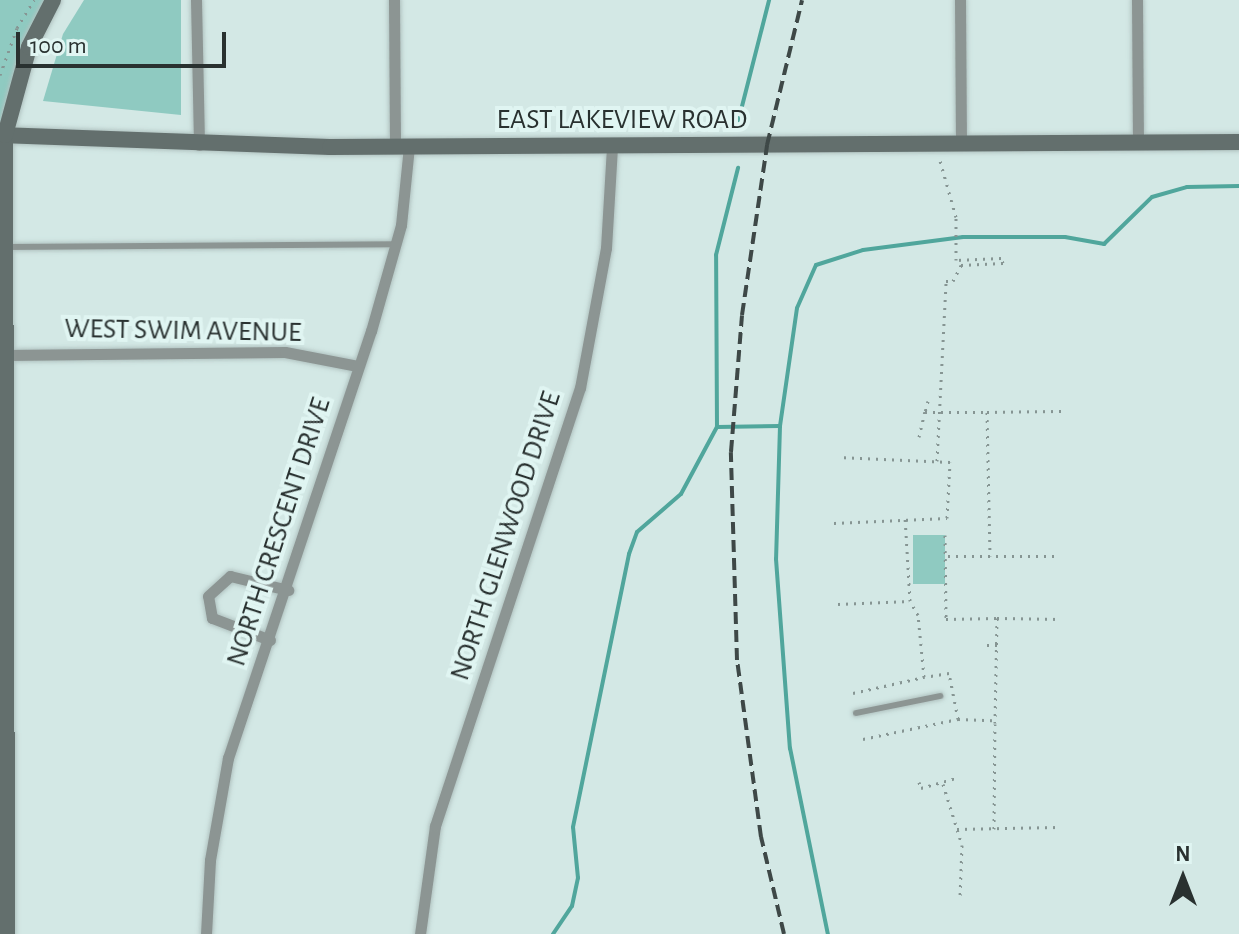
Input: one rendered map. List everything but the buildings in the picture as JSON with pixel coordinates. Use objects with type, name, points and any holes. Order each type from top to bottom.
[{"type":"main road","points":[[7,934],[2,135],[25,59],[53,0]]},
{"type":"main road","name":"EAST LAKEVIEW ROAD","points":[[2,135],[199,145],[612,147],[1239,142]]},
{"type":"street","points":[[196,0],[199,145]]},
{"type":"street","name":"NORTH CRESCENT DRIVE","points":[[206,934],[211,847],[228,758],[288,590],[394,244],[402,145],[394,0]]},
{"type":"street","points":[[960,0],[961,143]]},
{"type":"street","points":[[1137,0],[1138,143]]},
{"type":"street","name":"NORTH GLENWOOD DRIVE","points":[[420,934],[435,826],[580,388],[606,248],[612,147]]},
{"type":"street","name":"WEST SWIM AVENUE","points":[[5,355],[285,352],[358,366]]},
{"type":"street","points":[[270,640],[212,618],[208,596],[230,576],[288,590]]},
{"type":"lane","points":[[4,247],[394,244]]},
{"type":"lane","points":[[856,713],[940,696]]},
{"type":"path","points":[[0,75],[17,28],[34,0]]},
{"type":"path","points":[[936,143],[956,217],[956,260],[1001,258],[1003,263],[961,265],[953,281],[946,281],[937,461]]},
{"type":"path","points":[[919,437],[928,401]]},
{"type":"path","points":[[925,412],[1061,411]]},
{"type":"path","points":[[987,412],[990,556]]},
{"type":"path","points":[[834,523],[947,518],[950,462],[838,457]]},
{"type":"path","points":[[905,518],[910,601],[918,615],[924,677]]},
{"type":"path","points":[[945,535],[948,556],[946,619],[1060,619]]},
{"type":"path","points":[[948,556],[1060,556]]},
{"type":"path","points":[[838,604],[910,601]]},
{"type":"path","points":[[994,829],[992,719],[997,618]]},
{"type":"path","points":[[987,645],[997,645]]},
{"type":"path","points":[[853,693],[949,673],[958,719]]},
{"type":"path","points":[[863,739],[958,719],[992,719]]},
{"type":"path","points":[[919,782],[921,788],[956,778]]},
{"type":"path","points":[[943,784],[962,845],[960,896]]},
{"type":"path","points":[[957,829],[1060,827]]},
{"type":"green space","points":[[0,0],[52,0],[0,133]]},
{"type":"green space","points":[[84,0],[181,0],[181,115],[43,101],[63,34]]},
{"type":"green space","points":[[913,535],[945,535],[945,584],[913,584]]},
{"type":"waterway","points":[[738,122],[769,0]]},
{"type":"waterway","points":[[553,934],[572,906],[578,878],[573,827],[629,554],[637,532],[681,494],[717,427],[716,255],[738,168]]},
{"type":"waterway","points":[[717,427],[780,426],[797,308],[816,265],[863,250],[963,237],[1065,237],[1104,244],[1152,197],[1187,187],[1239,186]]},
{"type":"waterway","points":[[780,426],[776,559],[790,748],[828,934]]},
{"type":"railway","points":[[784,934],[761,837],[737,660],[731,452],[742,315],[767,145],[802,0]]}]
